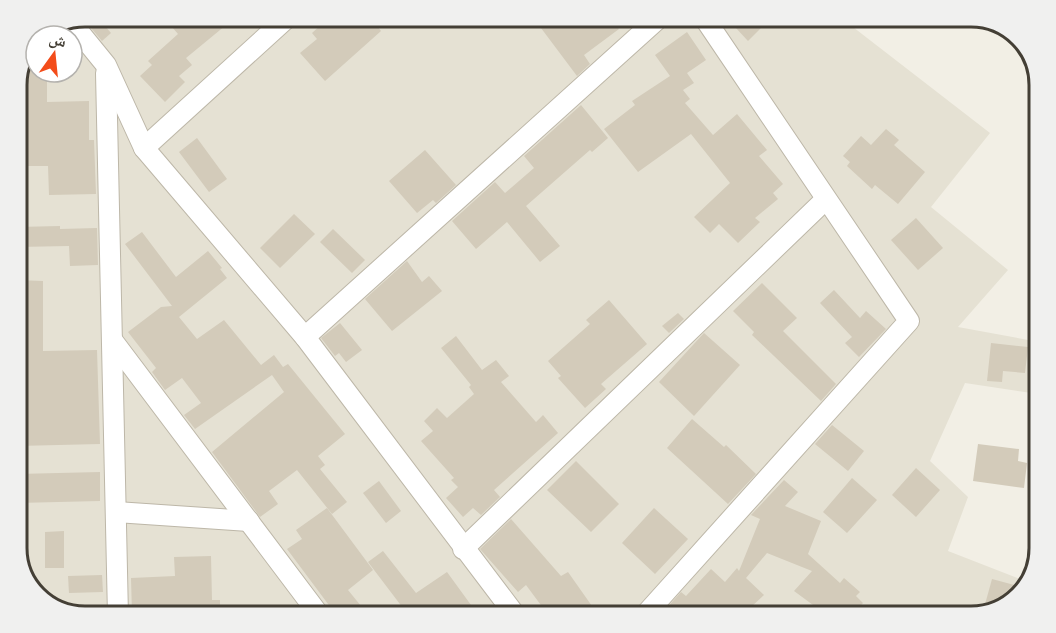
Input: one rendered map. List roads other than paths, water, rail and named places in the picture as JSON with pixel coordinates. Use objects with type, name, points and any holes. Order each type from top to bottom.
[{"type":"street","points":[[75,27],[106,65],[144,147],[305,337],[504,606]]},
{"type":"street","points":[[144,147],[277,27]]},
{"type":"street","points":[[305,337],[649,27]]},
{"type":"street","points":[[653,606],[909,321],[825,200],[710,27]]},
{"type":"street","points":[[106,65],[118,606]]},
{"type":"street","points":[[463,549],[825,200]]},
{"type":"street","points":[[113,341],[313,606]]},
{"type":"street","points":[[116,512],[249,521]]}]
